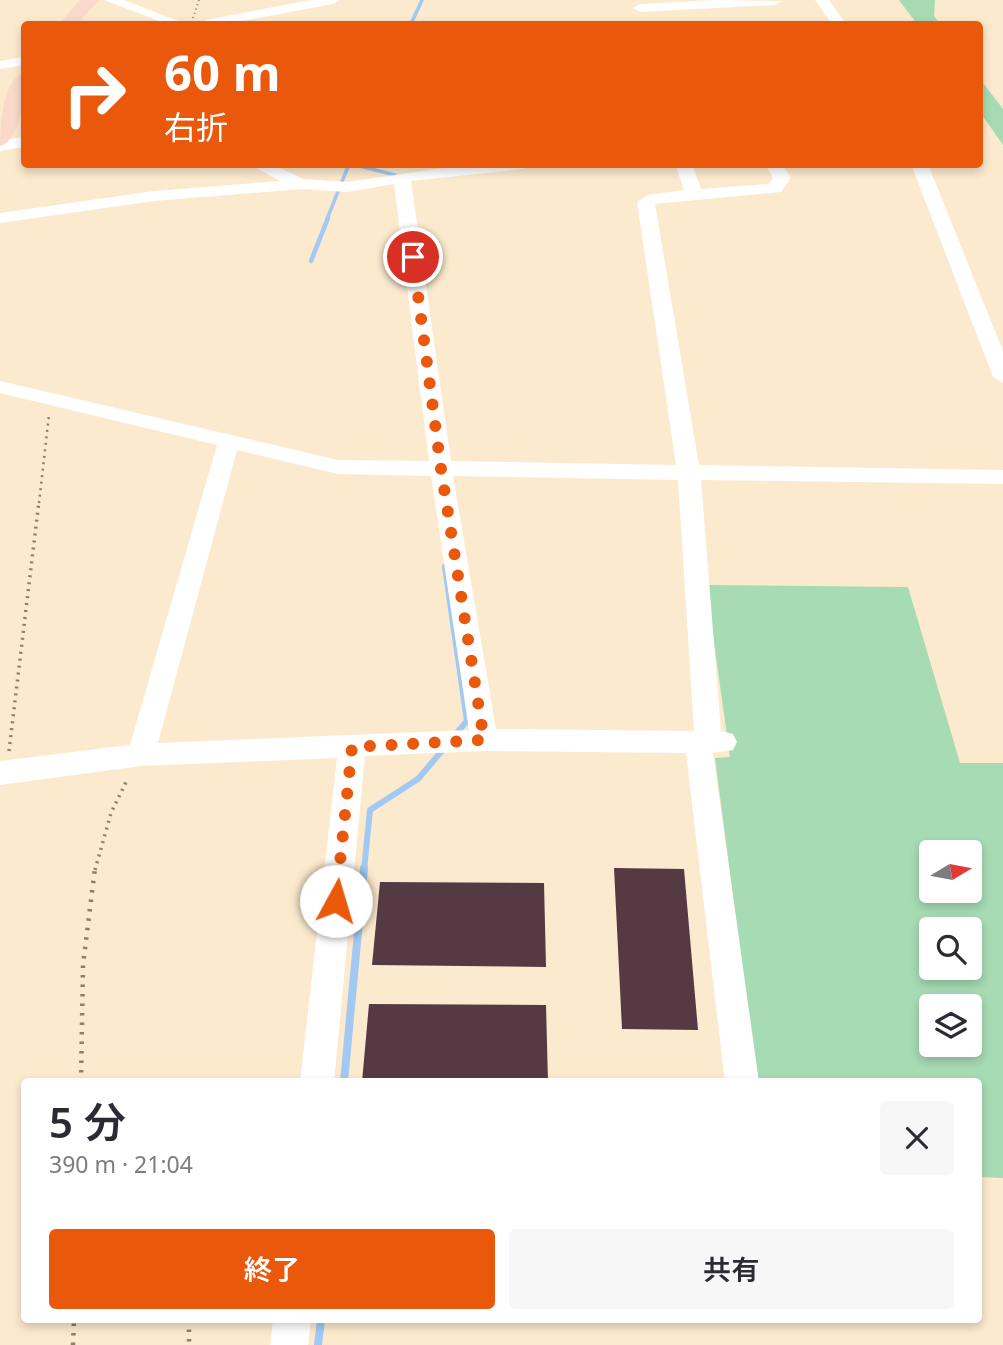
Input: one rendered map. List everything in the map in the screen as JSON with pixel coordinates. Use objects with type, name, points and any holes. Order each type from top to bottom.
[{"type":"main road","points":[[71,21],[90,0]]},
{"type":"main road","points":[[0,140],[21,87]]},
{"type":"street","points":[[111,0],[171,21]]},
{"type":"street","points":[[222,21],[332,0]]},
{"type":"street","points":[[809,0],[823,21]]},
{"type":"street","points":[[822,0],[837,21]]},
{"type":"street","points":[[640,9],[776,4]]},
{"type":"street","points":[[0,65],[21,62]]},
{"type":"street","points":[[0,146],[21,142]]},
{"type":"street","points":[[266,168],[302,184]]},
{"type":"street","points":[[0,218],[154,196],[302,184],[347,187],[402,177],[486,168]]},
{"type":"street","points":[[684,168],[695,196]]},
{"type":"street","points":[[743,1078],[710,741],[689,474],[646,202],[657,197],[775,188],[782,178],[776,168]]},
{"type":"street","points":[[921,168],[1003,377]]},
{"type":"street","points":[[937,168],[1003,331]]},
{"type":"street","points":[[402,177],[441,469],[484,740]]},
{"type":"street","points":[[0,387],[338,467],[1003,477]]},
{"type":"street","points":[[141,755],[229,441]]},
{"type":"street","points":[[3,773],[141,755],[484,740],[710,741]]},
{"type":"street","points":[[317,1078],[352,747]]},
{"type":"street","points":[[289,1345],[292,1323]]},
{"type":"path","points":[[191,21],[199,0]]},
{"type":"path","points":[[3,773],[51,399]]},
{"type":"path","points":[[81,1078],[86,928],[97,851],[115,801],[141,755]]},
{"type":"path","points":[[73,1345],[74,1323]]},
{"type":"path","points":[[189,1323],[189,1345]]},
{"type":"green space","points":[[899,0],[935,0],[934,16],[938,21],[915,21]]},
{"type":"green space","points":[[983,83],[1003,109],[1003,145],[983,116]]},
{"type":"green space","points":[[706,585],[908,587],[960,763],[1003,763],[1003,1178],[982,1177],[982,1078],[757,1078],[715,758],[730,757]]},
{"type":"building","points":[[614,868],[684,869],[698,1030],[622,1029]]},
{"type":"building","points":[[380,882],[544,883],[546,967],[372,965]]},
{"type":"building","points":[[369,1004],[546,1005],[548,1078],[362,1078]]},
{"type":"waterway","points":[[412,21],[422,0]]},
{"type":"waterway","points":[[327,219],[347,168]]},
{"type":"waterway","points":[[368,168],[395,175],[397,181]]},
{"type":"waterway","points":[[311,261],[328,218]]},
{"type":"waterway","points":[[445,567],[467,721],[455,735]]},
{"type":"waterway","points":[[364,870],[370,810],[418,779],[446,746]]},
{"type":"waterway","points":[[344,1078],[364,868]]},
{"type":"waterway","points":[[318,1345],[321,1323]]},
{"type":"route","points":[[336,901],[352,747],[484,740],[441,469],[413,257]]}]
